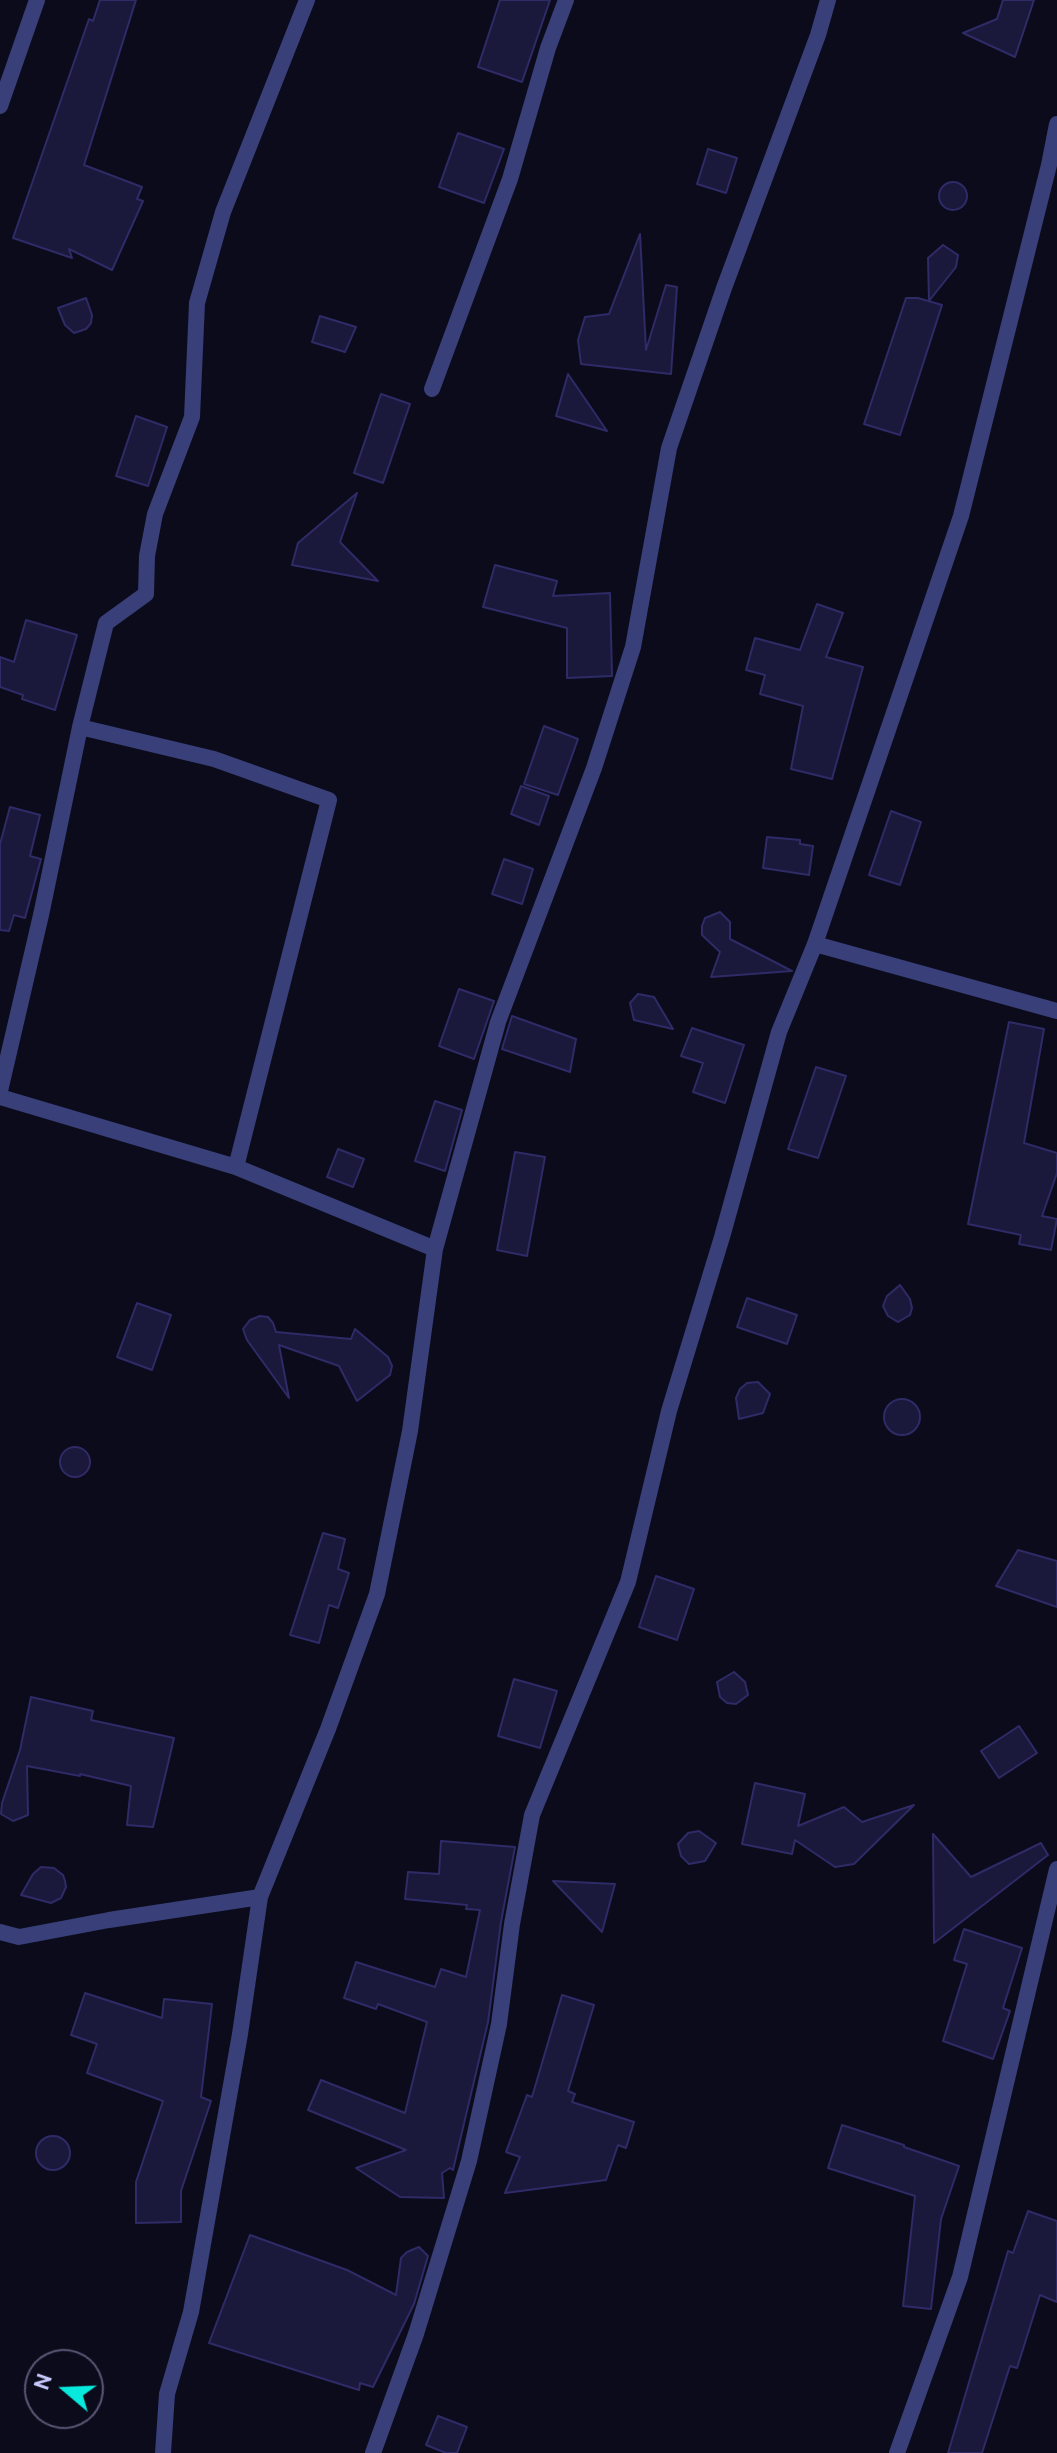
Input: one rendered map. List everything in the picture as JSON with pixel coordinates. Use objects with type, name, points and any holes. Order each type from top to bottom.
[{"type":"street","points":[[0,106],[37,0]]},
{"type":"street","points":[[0,1091],[106,623],[146,594],[147,556],[155,514],[192,417],[197,303],[223,212],[307,0]]},
{"type":"street","points":[[432,389],[510,179],[548,48],[566,0]]},
{"type":"street","points":[[163,2453],[167,2394],[191,2312],[240,2034],[260,1897],[328,1729],[377,1594],[410,1431],[435,1249],[498,1022],[594,768],[633,647],[669,448],[828,0]]},
{"type":"street","points":[[373,2453],[416,2334],[469,2161],[499,2024],[512,1924],[532,1815],[628,1582],[669,1411],[779,1032],[815,944],[961,516],[1057,124]]},
{"type":"street","points":[[80,727],[214,759],[329,800],[236,1167]]},
{"type":"street","points":[[815,944],[1057,1011]]},
{"type":"street","points":[[0,1097],[236,1167],[435,1249]]},
{"type":"street","points":[[897,2453],[960,2277],[1057,1869]]},
{"type":"street","points":[[0,1932],[19,1937],[260,1897]]},
{"type":"building","points":[[100,0],[136,0],[84,165],[142,187],[137,199],[143,201],[112,270],[69,249],[72,258],[13,238],[89,19],[93,21]]},
{"type":"building","points":[[500,0],[550,0],[522,82],[478,67]]},
{"type":"building","points":[[1003,0],[1034,0],[1015,57],[963,33],[997,19]]},
{"type":"building","points":[[458,133],[504,149],[484,203],[439,187]]},
{"type":"building","points":[[708,149],[737,158],[726,193],[697,184]]},
{"type":"building","points":[[953,182],[963,186],[967,196],[963,206],[953,210],[943,206],[939,196],[943,186]]},
{"type":"building","points":[[640,234],[646,350],[666,285],[677,287],[671,374],[581,364],[578,340],[585,317],[609,314]]},
{"type":"building","points":[[943,245],[958,255],[956,267],[929,301],[928,258]]},
{"type":"building","points":[[86,298],[92,315],[91,323],[86,329],[74,333],[65,325],[58,308]]},
{"type":"building","points":[[906,298],[942,305],[900,435],[864,424]]},
{"type":"building","points":[[320,316],[356,327],[345,352],[312,342]]},
{"type":"building","points":[[568,374],[607,431],[556,416]]},
{"type":"building","points":[[381,394],[410,404],[383,483],[354,473]]},
{"type":"building","points":[[136,416],[167,427],[148,486],[116,476]]},
{"type":"building","points":[[357,493],[340,542],[378,581],[292,565],[298,543]]},
{"type":"building","points":[[495,565],[557,581],[553,596],[610,593],[612,676],[567,678],[567,628],[483,607]]},
{"type":"building","points":[[817,604],[843,613],[826,657],[863,667],[832,779],[791,769],[803,706],[760,694],[765,675],[746,670],[755,638],[800,650]]},
{"type":"building","points":[[26,620],[77,635],[55,710],[22,699],[23,695],[0,687],[0,657],[14,662]]},
{"type":"building","points":[[544,726],[578,739],[558,795],[524,784]]},
{"type":"building","points":[[521,786],[549,796],[539,825],[511,814]]},
{"type":"building","points":[[10,807],[40,815],[30,856],[41,859],[25,918],[14,915],[9,931],[0,930],[0,844]]},
{"type":"building","points":[[891,811],[921,822],[900,885],[869,875]]},
{"type":"building","points":[[767,837],[800,840],[800,844],[813,846],[809,875],[763,868]]},
{"type":"building","points":[[504,859],[533,869],[522,904],[492,894]]},
{"type":"building","points":[[720,912],[730,922],[730,939],[792,971],[711,977],[720,952],[702,935],[702,926],[705,918]]},
{"type":"building","points":[[459,989],[494,1001],[474,1059],[439,1046]]},
{"type":"building","points":[[638,994],[654,997],[673,1029],[634,1020],[630,1003]]},
{"type":"building","points":[[512,1016],[576,1039],[570,1072],[502,1049]]},
{"type":"building","points":[[1009,1022],[1044,1029],[1024,1143],[1057,1153],[1057,1173],[1042,1216],[1057,1219],[1051,1250],[1019,1244],[1021,1235],[968,1224]]},
{"type":"building","points":[[692,1028],[744,1045],[725,1103],[693,1092],[703,1063],[681,1056]]},
{"type":"building","points":[[816,1067],[846,1076],[818,1158],[788,1149]]},
{"type":"building","points":[[435,1101],[462,1110],[445,1171],[415,1161]]},
{"type":"building","points":[[338,1149],[364,1159],[353,1187],[327,1177]]},
{"type":"building","points":[[515,1152],[545,1157],[527,1256],[497,1250]]},
{"type":"building","points":[[900,1285],[912,1308],[910,1315],[898,1322],[888,1316],[883,1306],[887,1296]]},
{"type":"building","points":[[747,1298],[797,1315],[787,1344],[737,1327]]},
{"type":"building","points":[[137,1303],[171,1315],[152,1370],[117,1357]]},
{"type":"building","points":[[268,1317],[276,1332],[351,1339],[355,1329],[388,1357],[392,1366],[390,1375],[357,1401],[339,1366],[279,1345],[289,1398],[247,1340],[243,1329],[250,1320]]},
{"type":"building","points":[[758,1382],[770,1394],[763,1413],[739,1419],[736,1398],[740,1389],[747,1383]]},
{"type":"building","points":[[902,1399],[915,1404],[920,1417],[915,1430],[902,1435],[889,1430],[884,1417],[889,1404]]},
{"type":"building","points":[[75,1447],[86,1451],[90,1462],[86,1473],[75,1477],[64,1473],[60,1462],[64,1451]]},
{"type":"building","points":[[323,1533],[345,1539],[338,1569],[349,1573],[338,1608],[329,1605],[319,1643],[290,1635]]},
{"type":"building","points":[[1018,1550],[1057,1561],[1057,1607],[996,1586]]},
{"type":"building","points":[[656,1576],[694,1589],[677,1640],[639,1627]]},
{"type":"building","points":[[734,1672],[745,1682],[748,1695],[736,1704],[727,1703],[720,1697],[717,1682]]},
{"type":"building","points":[[514,1679],[557,1691],[540,1748],[498,1736]]},
{"type":"building","points":[[31,1697],[93,1711],[91,1720],[174,1738],[153,1827],[127,1825],[131,1786],[27,1766],[28,1815],[13,1821],[1,1814],[20,1750]]},
{"type":"building","points":[[1019,1726],[1037,1753],[999,1778],[981,1751]]},
{"type":"building","points":[[755,1783],[805,1794],[798,1826],[844,1807],[862,1822],[914,1805],[854,1864],[835,1867],[795,1840],[792,1854],[742,1844]]},
{"type":"building","points":[[699,1831],[716,1843],[705,1861],[689,1864],[681,1856],[678,1844],[688,1833]]},
{"type":"building","points":[[933,1834],[971,1877],[1041,1843],[1048,1855],[934,1943]]},
{"type":"building","points":[[441,1841],[515,1847],[501,1922],[488,2022],[453,2170],[450,2168],[442,2173],[444,2198],[400,2197],[356,2168],[406,2150],[308,2110],[321,2080],[405,2113],[427,2022],[378,2004],[376,2009],[344,1998],[356,1962],[435,1987],[441,1969],[466,1977],[480,1910],[466,1909],[467,1905],[405,1899],[408,1872],[439,1874]]},
{"type":"building","points":[[41,1867],[54,1868],[65,1881],[61,1898],[51,1903],[21,1895],[33,1874]]},
{"type":"building","points":[[553,1881],[615,1884],[602,1932]]},
{"type":"building","points":[[964,1929],[1022,1948],[1003,2008],[1010,2011],[993,2059],[943,2041],[967,1964],[954,1960]]},
{"type":"building","points":[[85,1993],[162,2018],[164,1999],[212,2004],[201,2097],[211,2101],[181,2191],[181,2222],[136,2223],[136,2182],[163,2101],[87,2073],[97,2044],[71,2035]]},
{"type":"building","points":[[562,1995],[594,2005],[568,2091],[575,2094],[572,2102],[634,2122],[626,2148],[618,2145],[606,2180],[505,2193],[520,2157],[506,2152],[527,2095],[532,2097]]},
{"type":"building","points":[[842,2125],[959,2166],[941,2219],[931,2309],[903,2306],[915,2196],[828,2168]]},
{"type":"building","points":[[53,2136],[65,2141],[70,2153],[65,2165],[53,2170],[41,2165],[36,2153],[41,2141]]},
{"type":"building","points":[[1028,2211],[1057,2221],[1057,2302],[1040,2295],[1017,2368],[1010,2366],[982,2453],[948,2453],[1008,2251],[1013,2253]]},
{"type":"building","points":[[250,2235],[347,2270],[396,2295],[401,2258],[419,2247],[428,2256],[414,2304],[373,2387],[360,2383],[359,2390],[209,2343]]},
{"type":"building","points":[[438,2416],[467,2427],[457,2453],[446,2453],[426,2445]]}]
